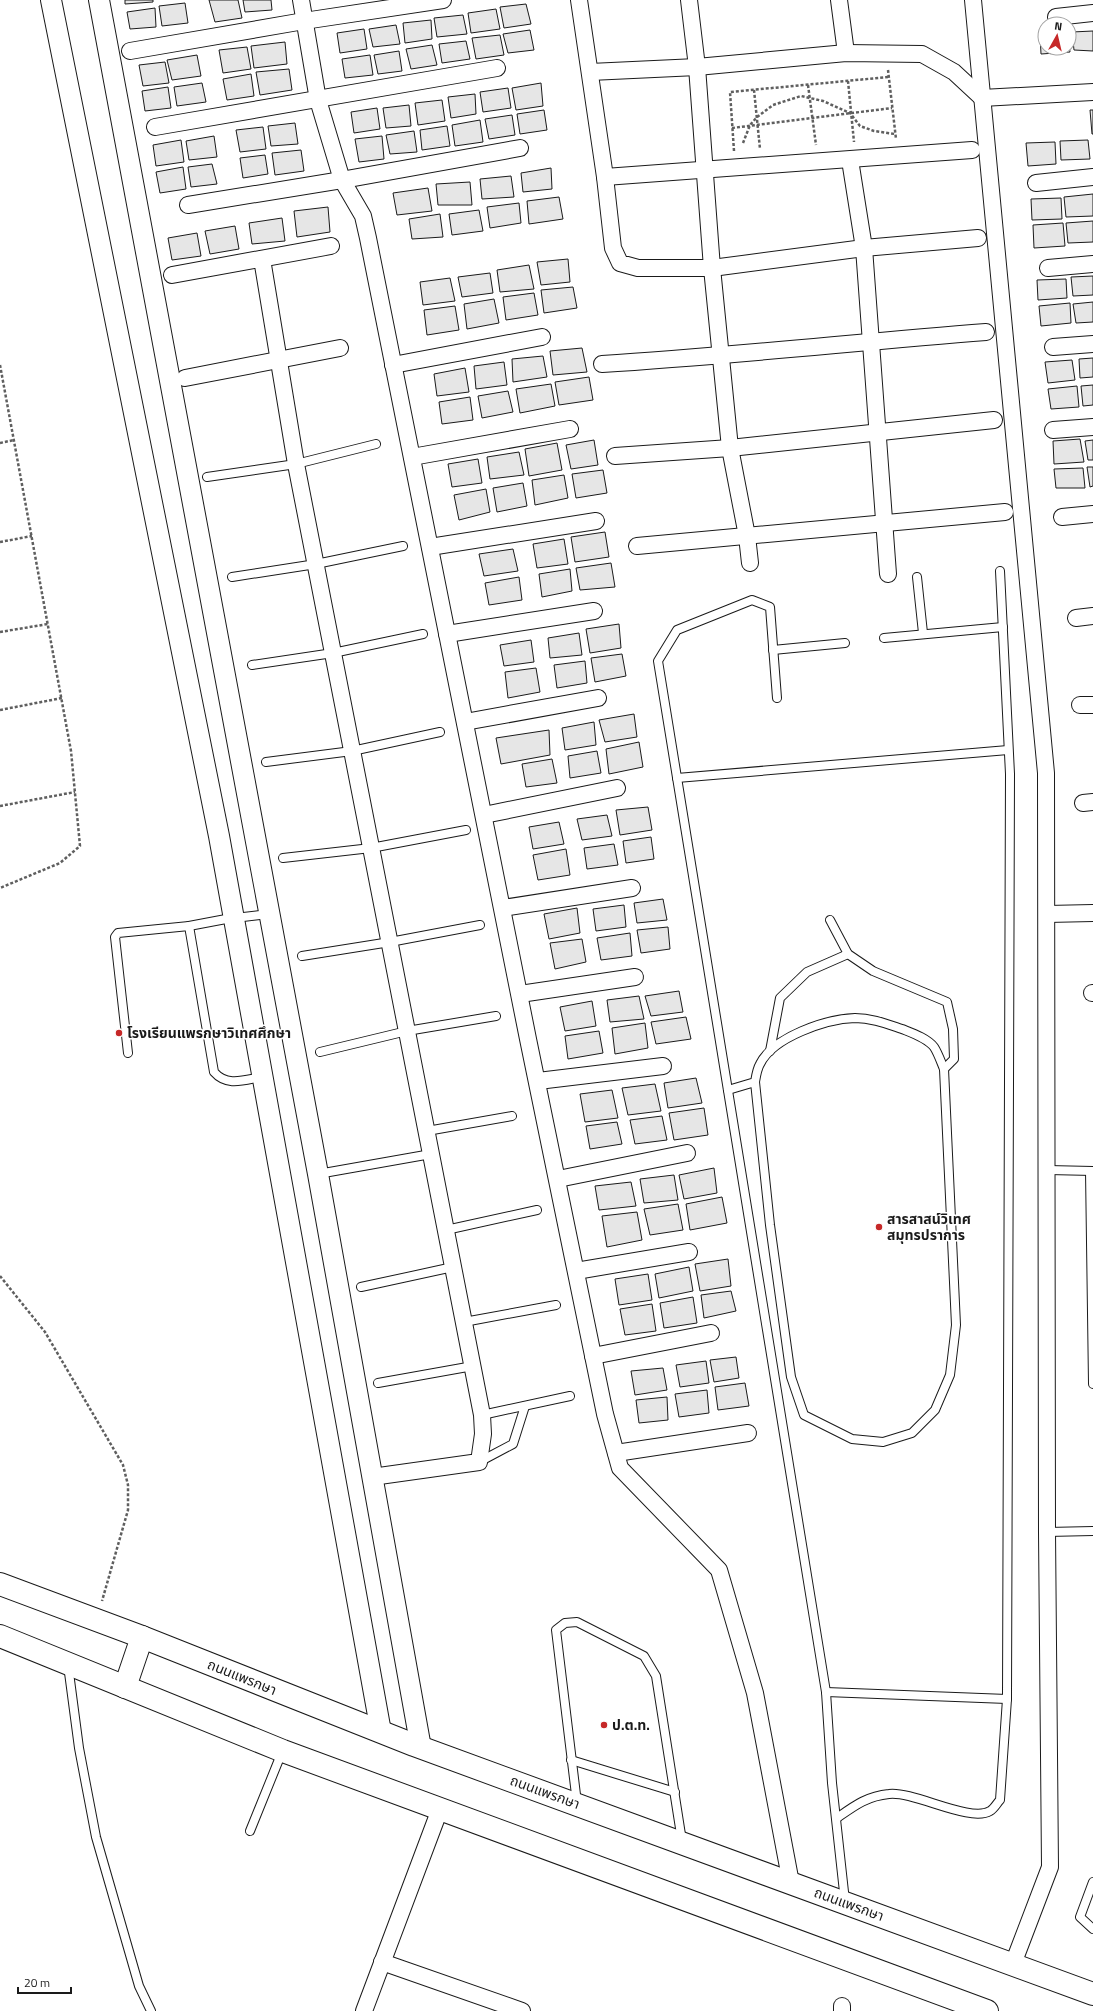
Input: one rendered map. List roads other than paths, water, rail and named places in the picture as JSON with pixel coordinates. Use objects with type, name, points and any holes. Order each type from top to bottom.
[{"type":"main road","name":"ถนนแพรกษา","points":[[0,1584],[97,1619],[421,1748],[1093,1994]]},
{"type":"main road","points":[[0,1636],[283,1751],[987,2011]]},
{"type":"main road","points":[[125,1687],[142,1637]]},
{"type":"street","points":[[51,0],[217,828],[230,918],[258,1078],[381,1732]]},
{"type":"street","points":[[99,0],[268,914],[318,1174],[421,1748]]},
{"type":"street","points":[[300,0],[318,100],[342,180],[363,216],[605,1414],[620,1468],[719,1570],[755,1693],[791,1883]]},
{"type":"street","points":[[130,51],[304,20],[443,0]]},
{"type":"street","points":[[579,0],[605,177],[613,248],[620,263],[638,268],[712,268],[864,248],[978,238]]},
{"type":"street","points":[[689,0],[697,67],[712,268],[730,448],[748,536],[750,563]]},
{"type":"street","points":[[839,0],[846,53]]},
{"type":"street","points":[[973,0],[1046,773],[1048,1170],[1047,1532],[1050,1867],[1012,1964]]},
{"type":"street","points":[[1065,16],[1093,13]]},
{"type":"street","points":[[590,72],[697,67],[846,53],[922,54],[954,72],[982,98],[1093,92]]},
{"type":"street","points":[[155,127],[497,68]]},
{"type":"street","points":[[188,205],[342,180],[520,148]]},
{"type":"street","points":[[605,177],[705,170],[849,152],[972,150]]},
{"type":"street","points":[[849,152],[864,248],[872,340],[888,574]]},
{"type":"street","points":[[1036,183],[1093,178]]},
{"type":"street","points":[[172,275],[331,246]]},
{"type":"street","points":[[262,259],[296,464],[482,1415],[483,1434],[479,1462],[372,1477]]},
{"type":"street","points":[[1048,268],[1093,264]]},
{"type":"street","points":[[602,364],[721,356],[872,340],[986,332]]},
{"type":"street","points":[[393,365],[542,337]]},
{"type":"street","points":[[1053,348],[1093,344]]},
{"type":"street","points":[[185,378],[340,348]]},
{"type":"street","points":[[616,456],[730,448],[878,431],[994,420]]},
{"type":"street","points":[[1053,430],[1093,427]]},
{"type":"street","points":[[412,457],[570,429]]},
{"type":"street","points":[[637,546],[1005,512]]},
{"type":"street","points":[[1062,517],[1093,514]]},
{"type":"street","points":[[430,547],[596,521]]},
{"type":"street","points":[[448,634],[594,611]]},
{"type":"street","points":[[1076,618],[1093,616]]},
{"type":"street","points":[[465,722],[598,698]]},
{"type":"street","points":[[484,815],[617,788]]},
{"type":"street","points":[[503,908],[632,888]]},
{"type":"street","points":[[1047,914],[1093,913]]},
{"type":"street","points":[[520,994],[635,978]]},
{"type":"street","points":[[538,1081],[663,1066]]},
{"type":"street","points":[[558,1179],[687,1153]]},
{"type":"street","points":[[576,1270],[689,1252]]},
{"type":"street","points":[[593,1356],[711,1333]]},
{"type":"street","points":[[616,1453],[748,1433]]},
{"type":"street","points":[[364,2011],[440,1809]]},
{"type":"street","points":[[382,1962],[522,2011]]},
{"type":"lane","points":[[207,477],[296,464],[376,444]]},
{"type":"lane","points":[[232,577],[316,564],[403,546]]},
{"type":"lane","points":[[837,1818],[860,1801],[890,1794],[923,1800],[971,1814],[989,1812],[1000,1800],[1007,1699],[1008,750],[1000,571]]},
{"type":"lane","points":[[917,577],[923,633]]},
{"type":"lane","points":[[777,698],[770,608],[752,600],[677,630],[658,661],[826,1692],[832,1783],[845,1902]]},
{"type":"lane","points":[[884,638],[923,633],[1003,627]]},
{"type":"lane","points":[[252,665],[333,653],[423,634]]},
{"type":"lane","points":[[773,650],[845,643]]},
{"type":"lane","points":[[266,762],[352,751],[440,732]]},
{"type":"lane","points":[[677,778],[1008,750]]},
{"type":"lane","points":[[283,858],[371,848],[466,830]]},
{"type":"lane","points":[[128,1053],[115,937],[118,933],[189,926],[230,918],[268,914]]},
{"type":"lane","points":[[830,920],[848,954],[873,971],[947,1002],[953,1029],[954,1059],[944,1069]]},
{"type":"lane","points":[[302,956],[390,942],[480,925]]},
{"type":"lane","points":[[189,926],[214,1072],[220,1079],[229,1081],[258,1078]]},
{"type":"lane","points":[[770,1051],[780,998],[807,972],[848,954]]},
{"type":"lane","points":[[320,1052],[407,1031],[496,1016]]},
{"type":"lane","points":[[856,1018],[880,1021],[916,1034],[933,1046],[944,1069],[956,1325],[950,1375],[935,1410],[912,1433],[883,1442],[852,1439],[804,1415],[791,1377],[770,1225],[754,1082],[760,1064],[770,1051],[786,1039],[809,1028],[835,1021],[856,1018]]},
{"type":"lane","points":[[728,1090],[754,1082]]},
{"type":"lane","points":[[427,1131],[512,1116]]},
{"type":"lane","points":[[318,1174],[431,1154]]},
{"type":"lane","points":[[1048,1170],[1091,1171],[1093,1384]]},
{"type":"lane","points":[[446,1230],[537,1210]]},
{"type":"lane","points":[[361,1287],[453,1267]]},
{"type":"lane","points":[[464,1322],[556,1305]]},
{"type":"lane","points":[[378,1384],[473,1366]]},
{"type":"lane","points":[[482,1415],[570,1396]]},
{"type":"lane","points":[[479,1462],[513,1444],[525,1406]]},
{"type":"lane","points":[[1047,1532],[1093,1531]]},
{"type":"lane","points":[[577,1804],[556,1630],[565,1623],[577,1622],[644,1656],[656,1676],[683,1843]]},
{"type":"lane","points":[[67,1662],[78,1748],[96,1837],[139,1986],[151,2011]]},
{"type":"lane","points":[[826,1692],[1007,1699]]},
{"type":"lane","points":[[250,1831],[283,1751]]},
{"type":"lane","points":[[572,1760],[674,1792]]},
{"type":"lane","points":[[1093,1882],[1080,1917],[1093,1929]]},
{"type":"place","name":"โรงเรียนแพรกษาวิเทศศึกษา","points":[[119,1033]]},
{"type":"place","name":"สารสาสน์วิเทศ สมุทรปราการ","points":[[879,1227]]},
{"type":"place","name":"ป.ต.ท.","points":[[604,1725]]}]
